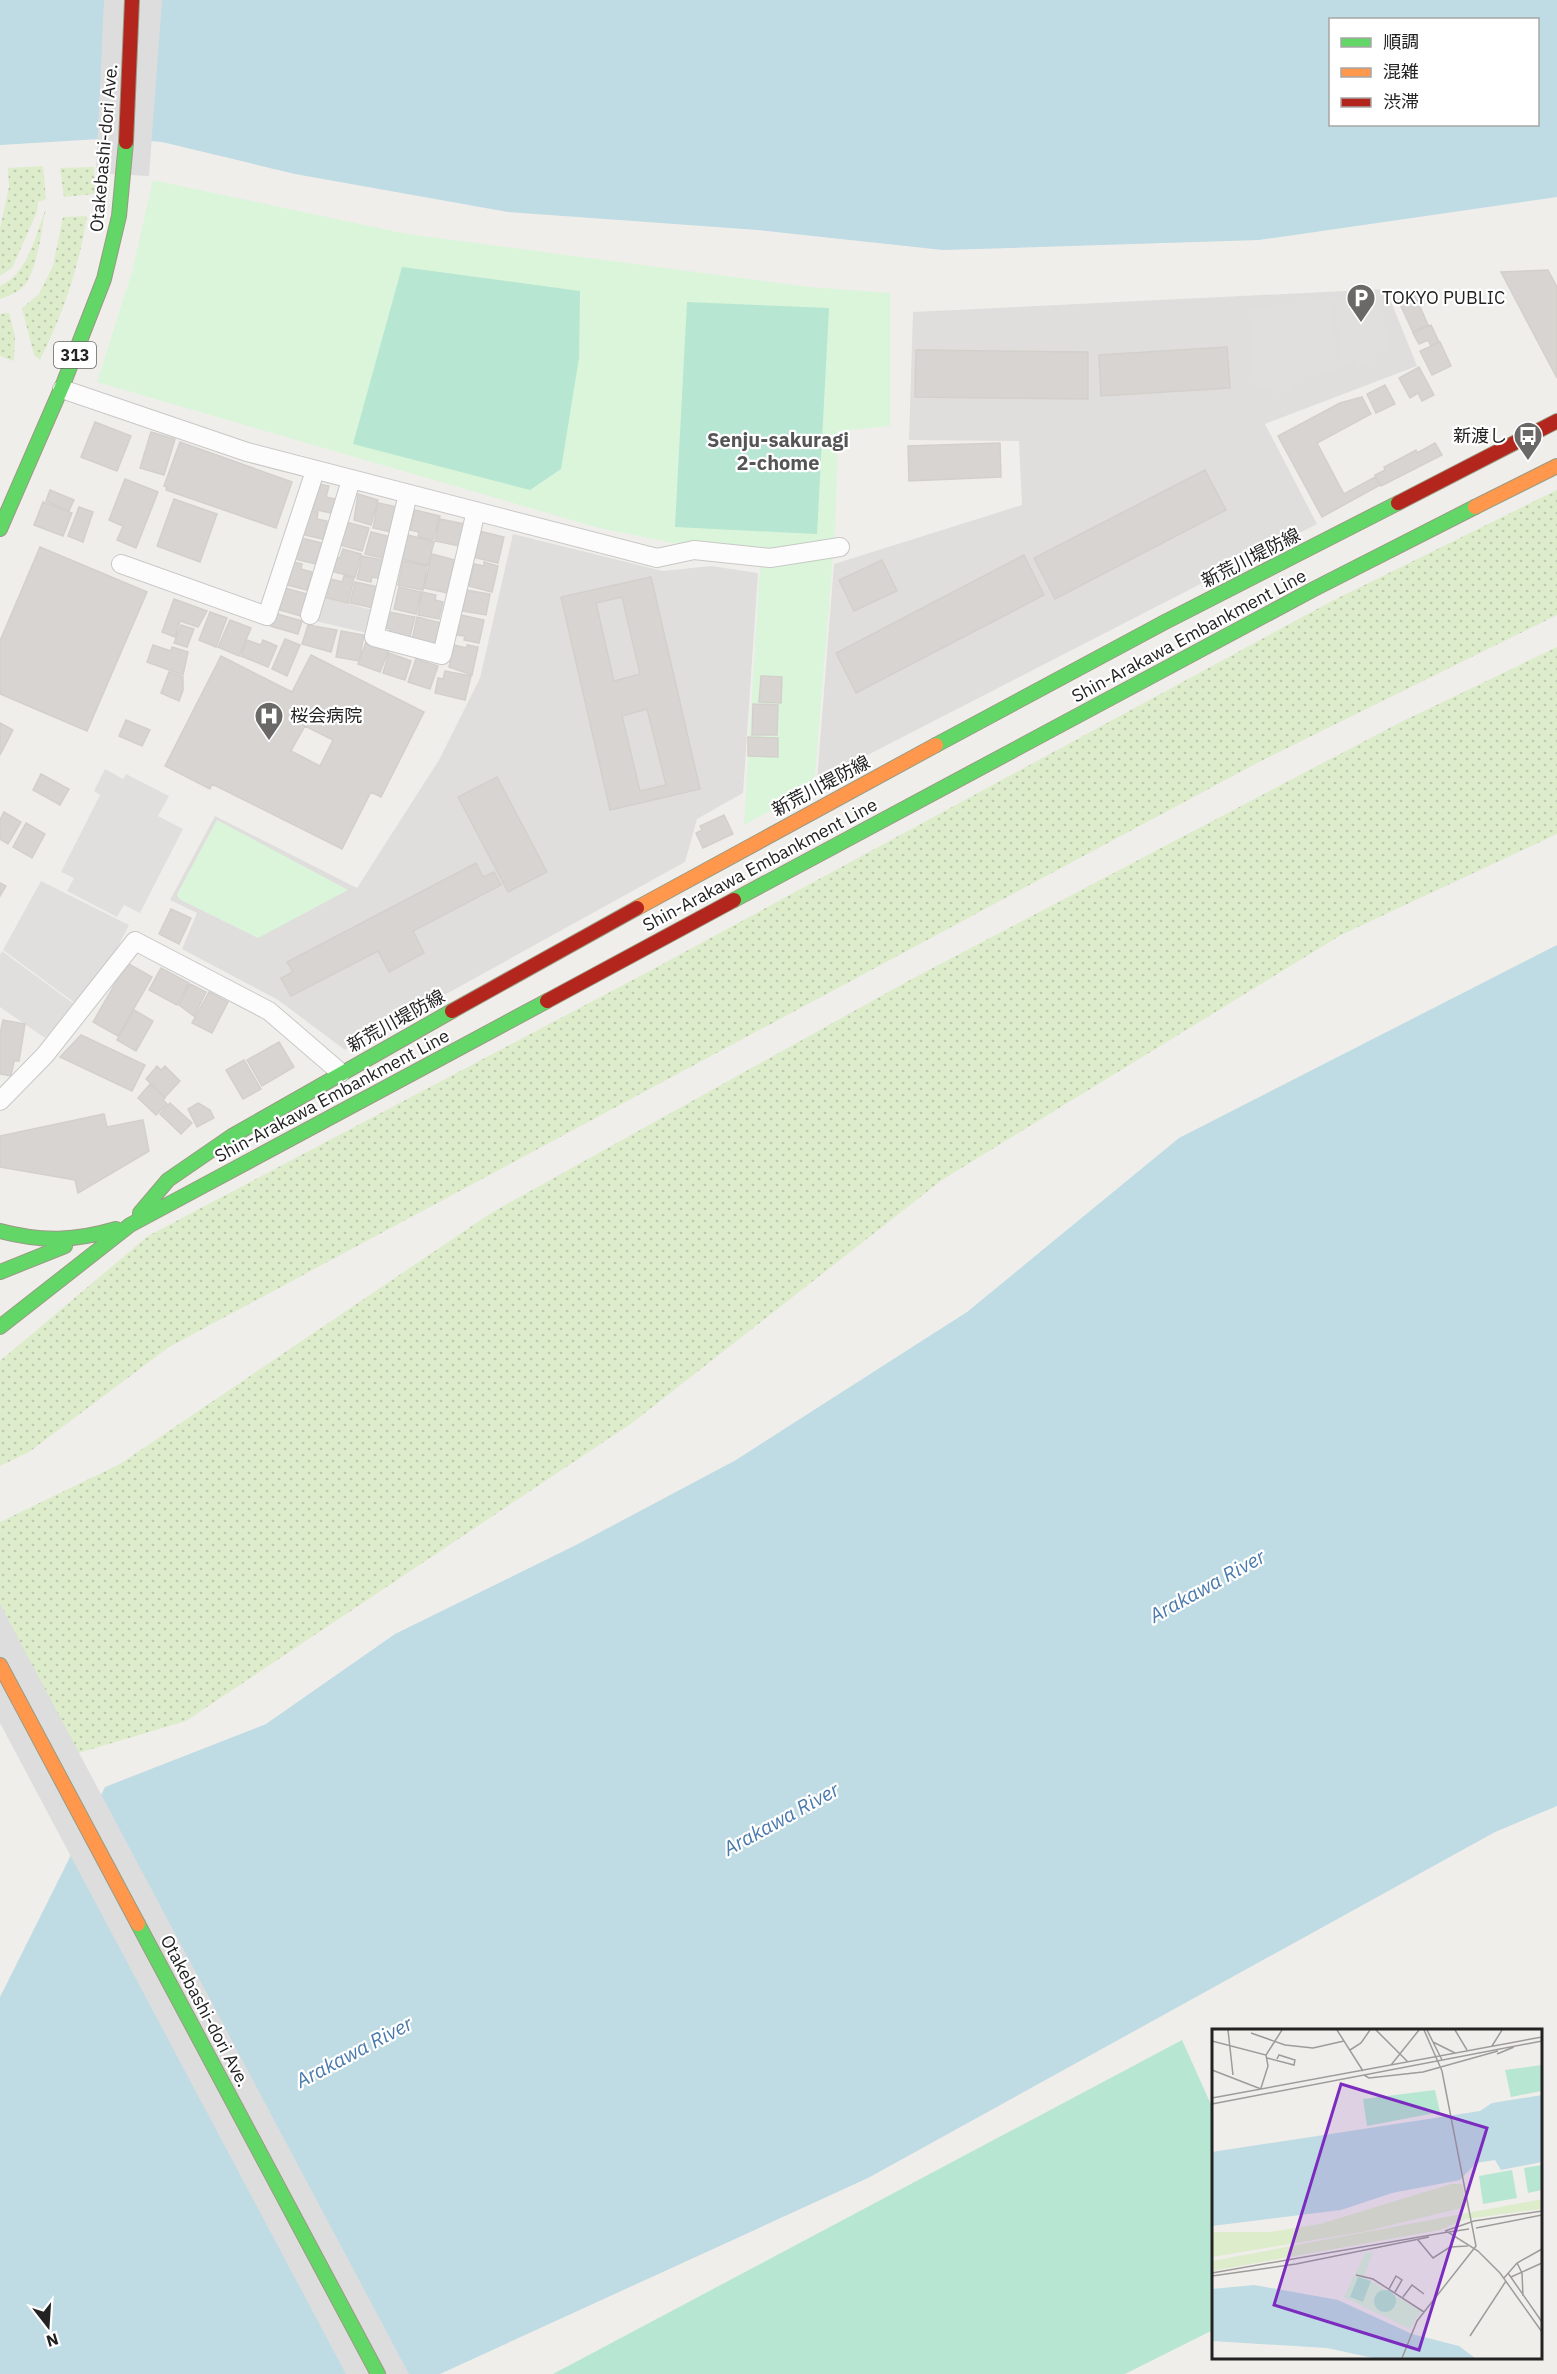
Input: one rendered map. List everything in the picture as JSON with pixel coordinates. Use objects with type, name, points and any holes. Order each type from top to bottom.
[{"type":"main road","name":"Otakebashi-dori Ave.","points":[[0,529],[62,389],[104,282],[115,237],[123,174],[132,0]]},
{"type":"main road","name":"新荒川堤防線","points":[[130,1225],[168,1180],[241,1131],[341,1073],[807,814],[1165,622],[1557,421]]},
{"type":"main road","name":"Shin-Arakawa Embankment Line","points":[[0,1327],[130,1225],[1314,589],[1557,466]]},
{"type":"main road","points":[[0,1272],[85,1239],[130,1225]]},
{"type":"main road","points":[[0,1231],[45,1241],[85,1239]]},
{"type":"main road","name":"Otakebashi-dori Ave.","points":[[0,1665],[378,2374]]},
{"type":"street","points":[[62,389],[247,453],[657,558],[694,550],[770,558],[840,547]]},
{"type":"street","points":[[121,564],[267,616],[315,471]]},
{"type":"street","points":[[310,615],[351,480]]},
{"type":"street","points":[[408,494],[374,637],[442,655],[476,511]]},
{"type":"street","points":[[0,1101],[45,1055],[135,941],[269,1011],[341,1073]]},
{"type":"shaded area","points":[[1386,289],[1417,366],[1265,424],[1317,524],[817,781],[834,564],[1022,505],[1019,441],[909,440],[913,312]]},
{"type":"shaded area","name":"TOKYO PUBLIC","points":[[1381,295],[1388,349],[1375,351],[1375,361],[1357,367],[1356,362],[1341,364],[1334,299]]},
{"type":"shaded area","points":[[1331,300],[1338,371],[1299,377],[1293,383],[1293,389],[1275,395],[1274,389],[1256,390],[1248,308]]},
{"type":"shaded area","points":[[513,534],[663,571],[711,566],[758,573],[743,793],[697,819],[685,862],[345,1050],[278,1000],[182,949],[197,913],[170,900],[215,816],[357,888],[439,760],[480,678]]},
{"type":"shaded area","points":[[321,597],[377,611],[371,634],[315,621]]},
{"type":"shaded area","points":[[105,769],[123,779],[126,774],[169,796],[158,816],[183,829],[140,913],[124,905],[117,917],[67,891],[74,878],[61,872],[100,795],[94,791]]},
{"type":"shaded area","points":[[41,881],[129,925],[115,952],[75,1003],[3,950]]},
{"type":"shaded area","points":[[2,951],[74,1004],[45,1038],[0,1007],[0,955]]},
{"type":"green space","points":[[43,166],[46,199],[38,202],[37,212],[12,268],[0,276],[0,229],[9,187],[8,168]]},
{"type":"green space","points":[[94,167],[95,194],[64,197],[60,168]]},
{"type":"green space","points":[[153,180],[407,234],[809,287],[890,293],[890,426],[838,431],[835,533],[814,787],[744,825],[761,549],[673,543],[599,528],[97,382],[132,272]]},
{"type":"green space","points":[[46,208],[37,255],[27,282],[19,291],[0,299],[0,286],[10,280],[24,263]]},
{"type":"green space","points":[[87,216],[80,254],[69,290],[40,360],[34,355],[22,308],[39,294],[53,266],[63,217]]},
{"type":"green space","points":[[402,267],[580,291],[579,358],[561,469],[530,490],[353,444]]},
{"type":"green space","points":[[687,302],[829,308],[817,534],[675,527]]},
{"type":"green space","points":[[9,313],[15,336],[14,361],[0,356],[0,314]]},
{"type":"green space","points":[[1557,490],[1557,615],[1257,763],[169,1347],[29,1452],[0,1466],[0,1361],[148,1236],[644,974],[1330,602]]},
{"type":"green space","points":[[1557,647],[1557,834],[1341,935],[942,1180],[632,1423],[186,1721],[75,1754],[0,1604],[0,1522],[120,1464],[491,1213],[908,981],[1399,723]]},
{"type":"green space","points":[[217,820],[348,890],[258,938],[179,899],[177,894]]},
{"type":"green space","points":[[1182,2040],[1212,2107],[1212,2330],[1125,2374],[553,2374]]},
{"type":"water","points":[[0,0],[1557,0],[1557,197],[1259,240],[943,250],[758,230],[508,212],[295,174],[162,142],[116,138],[0,145]]},
{"type":"water","name":"Arakawa River","points":[[1557,945],[1557,1806],[1495,1832],[868,2178],[440,2374],[0,2374],[0,1997],[105,1787],[266,1724],[395,1634],[578,1544],[736,1460],[967,1312],[1179,1138]]},
{"type":"pier","points":[[104,0],[162,0],[149,176],[96,173]]},
{"type":"pier","points":[[0,1604],[409,2374],[346,2374],[0,1723]]},
{"type":"building","points":[[1548,270],[1557,287],[1557,378],[1501,272]]},
{"type":"building","points":[[1414,293],[1428,325],[1413,332],[1398,300]]},
{"type":"building","points":[[1431,325],[1439,342],[1431,346],[1428,340],[1419,344],[1413,333]]},
{"type":"building","points":[[1440,342],[1451,366],[1432,375],[1420,351]]},
{"type":"building","points":[[1227,347],[1230,388],[1101,396],[1099,355]]},
{"type":"building","points":[[916,350],[1088,352],[1088,399],[915,397]]},
{"type":"building","points":[[1419,367],[1434,395],[1422,401],[1418,393],[1410,398],[1399,378]]},
{"type":"building","points":[[1385,385],[1395,404],[1376,413],[1367,394]]},
{"type":"building","points":[[1362,397],[1371,414],[1317,443],[1344,494],[1375,477],[1380,485],[1322,517],[1278,436],[1340,403]]},
{"type":"building","points":[[95,422],[131,436],[117,471],[81,457]]},
{"type":"building","points":[[151,432],[175,439],[164,475],[140,468]]},
{"type":"building","points":[[180,442],[292,482],[276,528],[166,490],[167,487],[164,486]]},
{"type":"building","points":[[1000,443],[1001,477],[909,481],[908,446]]},
{"type":"building","points":[[1435,443],[1442,455],[1381,486],[1375,475],[1385,470],[1384,467]]},
{"type":"building","points":[[1205,470],[1226,510],[1055,599],[1034,558]]},
{"type":"building","points":[[125,479],[158,492],[136,548],[117,540],[123,526],[109,520]]},
{"type":"building","points":[[314,483],[329,486],[326,497],[335,499],[331,513],[308,508]]},
{"type":"building","points":[[50,490],[74,500],[69,511],[46,501]]},
{"type":"building","points":[[358,494],[378,500],[371,525],[354,520]]},
{"type":"building","points":[[174,499],[217,514],[200,562],[157,546]]},
{"type":"building","points":[[43,502],[72,513],[63,536],[34,525]]},
{"type":"building","points":[[378,503],[398,507],[392,532],[373,528]]},
{"type":"building","points":[[79,507],[93,512],[83,542],[68,536]]},
{"type":"building","points":[[305,509],[318,512],[317,519],[327,521],[323,539],[300,534]]},
{"type":"building","points":[[415,510],[440,516],[433,540],[418,537],[419,532],[410,530]]},
{"type":"building","points":[[440,519],[465,524],[460,546],[435,541]]},
{"type":"building","points":[[346,522],[369,528],[362,551],[340,545]]},
{"type":"building","points":[[479,531],[504,537],[498,563],[473,557]]},
{"type":"building","points":[[371,532],[391,537],[386,559],[365,554]]},
{"type":"building","points":[[408,535],[434,542],[428,565],[402,559]]},
{"type":"building","points":[[297,537],[322,543],[316,564],[291,558]]},
{"type":"building","points":[[40,547],[147,592],[87,731],[0,694],[0,641]]},
{"type":"building","points":[[343,549],[361,554],[355,577],[330,571],[334,557],[340,558]]},
{"type":"building","points":[[432,554],[455,560],[448,593],[424,588]]},
{"type":"building","points":[[1024,555],[1044,595],[856,693],[836,653]]},
{"type":"building","points":[[362,556],[387,561],[383,579],[372,577],[371,582],[357,579]]},
{"type":"building","points":[[882,560],[897,591],[854,611],[839,580]]},
{"type":"building","points":[[290,561],[302,564],[301,569],[312,572],[307,590],[283,584]]},
{"type":"building","points":[[403,561],[427,566],[423,590],[398,585]]},
{"type":"building","points":[[484,562],[498,566],[492,592],[469,586],[474,564],[484,566]]},
{"type":"building","points":[[344,576],[354,578],[348,603],[323,597],[327,578],[342,582]]},
{"type":"building","points":[[651,577],[700,789],[610,810],[561,597]],"holes":[[[622,597],[640,674],[614,681],[596,603]],[[647,709],[666,785],[640,791],[622,716]]]},
{"type":"building","points":[[355,582],[379,587],[374,608],[350,603]]},
{"type":"building","points":[[281,587],[307,594],[301,616],[276,609]]},
{"type":"building","points":[[399,587],[421,592],[416,614],[394,609]]},
{"type":"building","points":[[466,590],[490,594],[486,615],[462,611]]},
{"type":"building","points":[[422,592],[436,595],[435,600],[443,602],[439,619],[418,615]]},
{"type":"building","points":[[174,599],[207,611],[198,627],[180,621],[175,637],[162,632]]},
{"type":"building","points":[[210,612],[227,618],[216,647],[199,640]]},
{"type":"building","points":[[389,612],[415,617],[409,640],[390,636],[390,629],[386,628]]},
{"type":"building","points":[[274,613],[302,621],[298,634],[270,626]]},
{"type":"building","points":[[461,615],[484,620],[479,643],[464,640],[465,636],[457,635]]},
{"type":"building","points":[[417,617],[441,623],[436,646],[412,640]]},
{"type":"building","points":[[230,620],[251,628],[239,656],[218,647]]},
{"type":"building","points":[[181,625],[194,629],[187,647],[174,643]]},
{"type":"building","points":[[308,625],[337,630],[331,652],[302,644]]},
{"type":"building","points":[[341,631],[364,635],[359,661],[336,657]]},
{"type":"building","points":[[285,639],[300,645],[287,676],[272,669]]},
{"type":"building","points":[[247,640],[261,645],[263,640],[277,646],[268,667],[241,656]]},
{"type":"building","points":[[366,642],[389,650],[380,672],[358,664]]},
{"type":"building","points":[[153,645],[171,651],[172,647],[188,652],[183,675],[147,662]]},
{"type":"building","points":[[454,645],[467,648],[467,645],[478,647],[472,675],[449,667]]},
{"type":"building","points":[[389,653],[411,661],[405,680],[383,673]]},
{"type":"building","points":[[311,655],[424,712],[381,797],[371,792],[342,849],[212,784],[210,789],[165,766],[221,656],[292,692]],"holes":[[[305,726],[333,740],[320,766],[291,751]]]},
{"type":"building","points":[[416,659],[438,666],[430,689],[408,682]]},
{"type":"building","points":[[445,671],[471,676],[465,700],[435,693],[438,678],[443,679]]},
{"type":"building","points":[[169,672],[183,677],[183,690],[179,701],[161,693]]},
{"type":"building","points":[[761,676],[782,677],[781,703],[759,702]]},
{"type":"building","points":[[753,704],[778,705],[777,735],[752,735]]},
{"type":"building","points":[[126,720],[150,730],[142,746],[119,736]]},
{"type":"building","points":[[0,723],[13,730],[0,755]]},
{"type":"building","points":[[748,737],[778,738],[778,757],[748,756]]},
{"type":"building","points":[[41,774],[69,789],[60,805],[33,790]]},
{"type":"building","points":[[497,777],[547,872],[508,892],[458,797]]},
{"type":"building","points":[[4,812],[21,822],[8,844],[0,839],[0,820]]},
{"type":"building","points":[[724,815],[733,834],[703,848],[696,833],[702,830],[700,826]]},
{"type":"building","points":[[26,823],[45,834],[32,858],[13,847]]},
{"type":"building","points":[[476,863],[483,877],[494,872],[501,885],[413,931],[424,953],[389,972],[378,951],[291,996],[281,978],[293,972],[287,962]]},
{"type":"building","points":[[0,883],[6,886],[0,896]]},
{"type":"building","points":[[171,909],[191,918],[179,944],[159,934]]},
{"type":"building","points":[[127,963],[152,977],[118,1036],[93,1022]]},
{"type":"building","points":[[161,968],[189,983],[177,1005],[149,990]]},
{"type":"building","points":[[190,984],[206,992],[194,1016],[179,1005]]},
{"type":"building","points":[[209,992],[228,1002],[212,1033],[192,1023]]},
{"type":"building","points":[[134,1010],[153,1021],[136,1051],[117,1040]]},
{"type":"building","points":[[3,1020],[25,1024],[19,1061],[14,1061],[11,1076],[0,1074],[0,1034]]},
{"type":"building","points":[[81,1035],[145,1065],[132,1091],[60,1057]]},
{"type":"building","points":[[279,1042],[294,1067],[262,1086],[247,1060]]},
{"type":"building","points":[[244,1060],[261,1089],[243,1099],[226,1070]]},
{"type":"building","points":[[157,1066],[161,1070],[165,1066],[180,1081],[165,1097],[146,1079]]},
{"type":"building","points":[[150,1084],[165,1098],[163,1100],[167,1104],[156,1115],[138,1098]]},
{"type":"building","points":[[170,1103],[192,1123],[181,1134],[160,1114]]},
{"type":"building","points":[[198,1103],[210,1110],[214,1118],[197,1127],[188,1109]]},
{"type":"building","points":[[104,1114],[107,1127],[143,1120],[149,1151],[78,1193],[75,1180],[0,1167],[0,1136]]},
{"type":"traffic: fast","points":[[0,529],[64,382],[104,279],[119,216],[126,142]]},
{"type":"traffic: fast","points":[[936,745],[1165,622],[1398,503]]},
{"type":"traffic: fast","points":[[734,900],[1314,589],[1475,507]]},
{"type":"traffic: fast","points":[[0,1327],[130,1225],[547,1001]]},
{"type":"traffic: fast","points":[[140,1213],[168,1180],[232,1136],[452,1011]]},
{"type":"traffic: fast","points":[[0,1231],[15,1235],[58,1239],[87,1236],[116,1229]]},
{"type":"traffic: fast","points":[[0,1272],[65,1246]]},
{"type":"traffic: fast","points":[[138,1924],[378,2374]]},
{"type":"traffic: slow","points":[[1475,507],[1557,466]]},
{"type":"traffic: slow","points":[[637,908],[936,745]]},
{"type":"traffic: slow","points":[[0,1665],[138,1924]]},
{"type":"traffic: jam","points":[[126,142],[132,0]]},
{"type":"traffic: jam","points":[[1398,503],[1557,421]]},
{"type":"traffic: jam","points":[[547,1001],[734,900]]},
{"type":"traffic: jam","points":[[452,1011],[637,908]]},
{"type":"place","name":"TOKYO PUBLIC","points":[[1361,324]]},
{"type":"place","name":"新渡し","points":[[1528,462]]},
{"type":"place","name":"桜会病院","points":[[269,742]]},
{"type":"district","name":"Senju-sakuragi 2-chome","points":[[778,452]]}]
